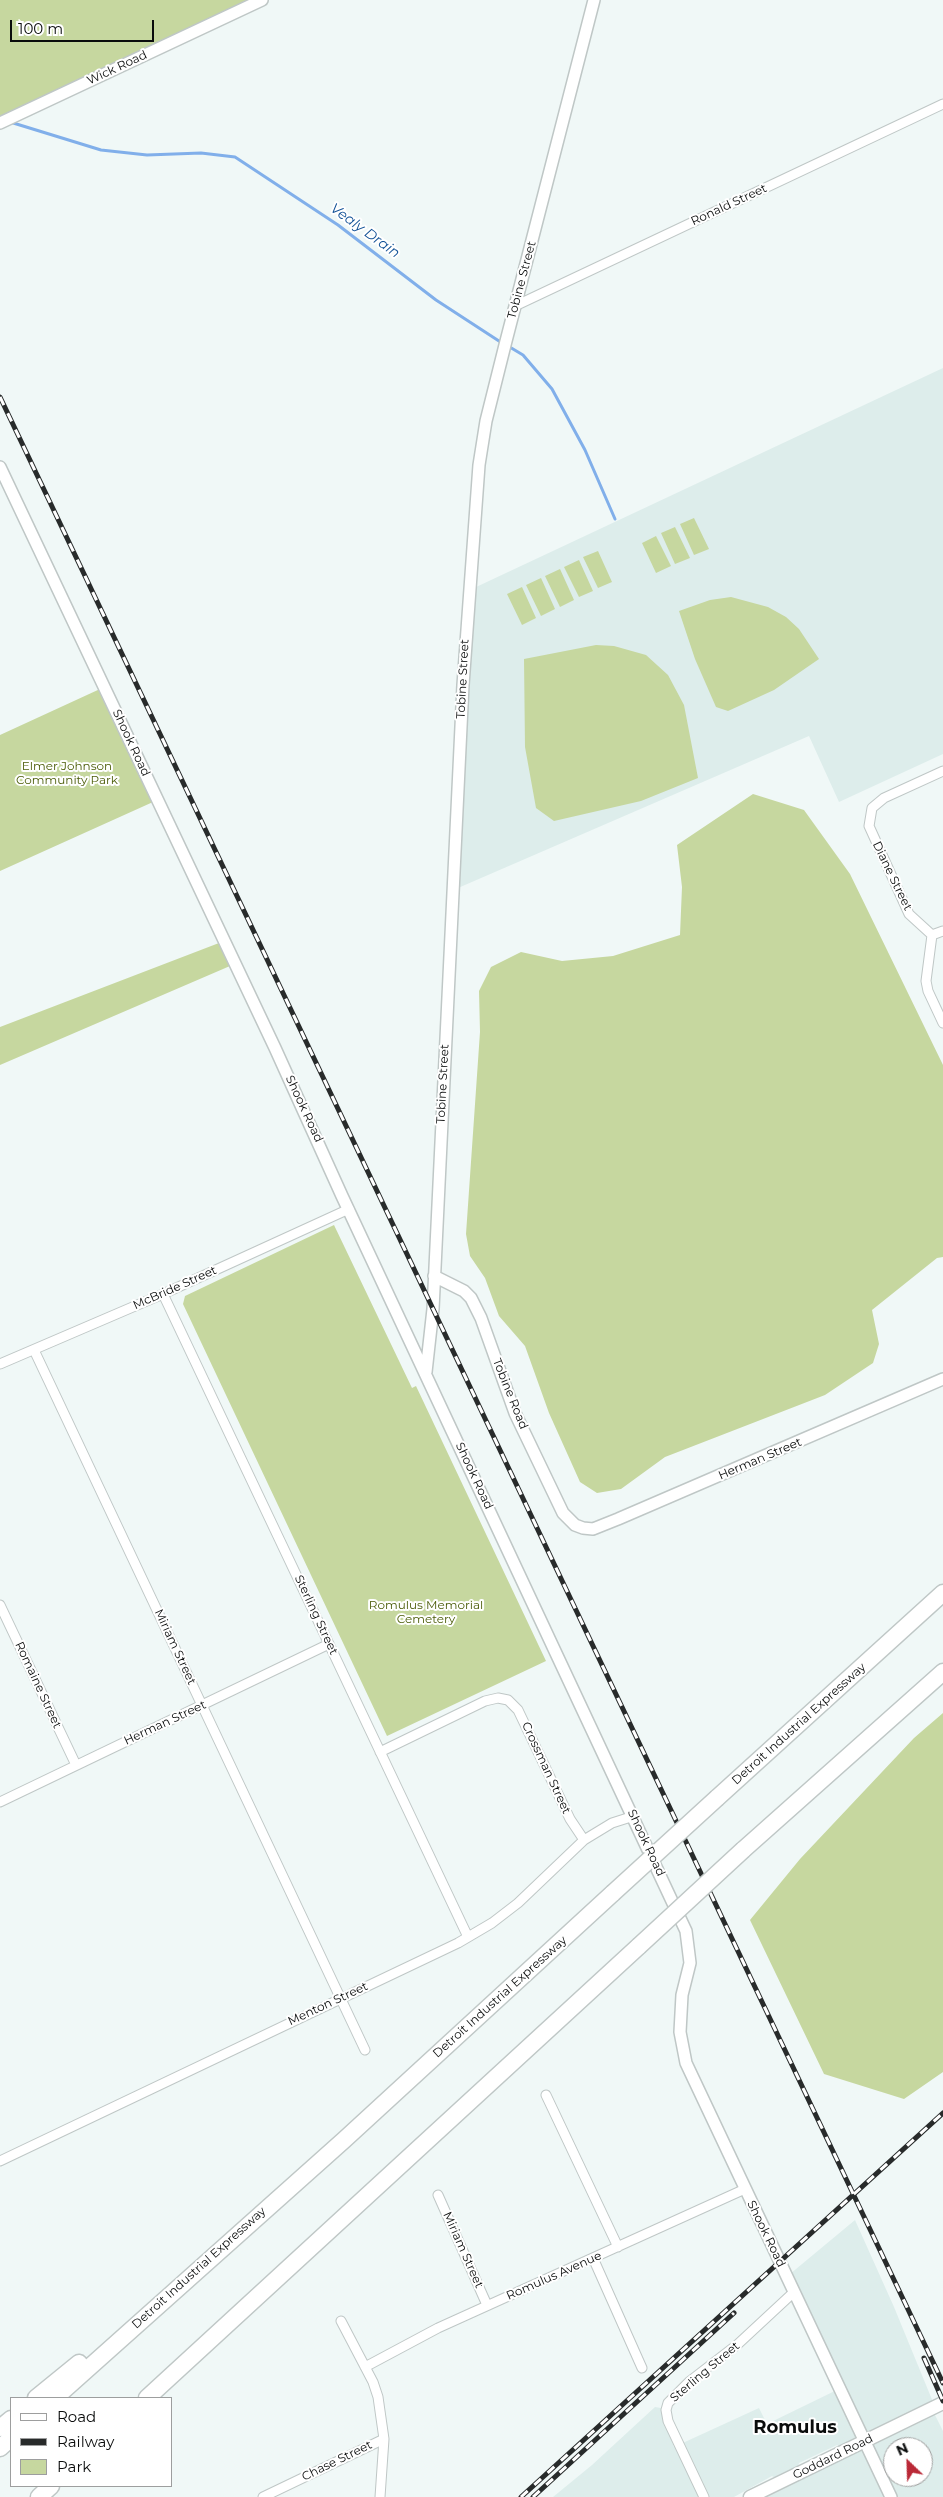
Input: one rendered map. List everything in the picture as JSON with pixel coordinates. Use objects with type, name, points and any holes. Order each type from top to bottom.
[{"type":"highway","name":"Detroit Industrial Expressway","points":[[56,2397],[291,2185],[344,2140],[943,1593]]},
{"type":"highway","points":[[148,2397],[743,1850],[943,1672]]},
{"type":"highway","points":[[743,1850],[756,1852],[943,1683]]},
{"type":"highway","points":[[37,2397],[291,2185]]},
{"type":"highway","points":[[0,2428],[10,2420]]},
{"type":"highway","points":[[0,2448],[10,2439]]},
{"type":"highway","points":[[39,2497],[50,2487]]},
{"type":"main road","name":"Goddard Road","points":[[750,2497],[943,2403]]},
{"type":"street","name":"Wick Road","points":[[0,122],[262,0]]},
{"type":"street","name":"Tobine Street","points":[[426,1372],[434,1309],[462,685],[476,496],[486,421],[594,0]]},
{"type":"street","name":"Ronald Street","points":[[514,306],[943,104]]},
{"type":"street","name":"Shook Road","points":[[0,467],[271,1040],[634,1816],[688,1937],[690,1963],[680,2011],[684,2055],[694,2082],[891,2497]]},
{"type":"street","name":"Diane Street","points":[[932,936],[910,914],[889,874],[869,826],[872,808],[884,798],[943,771]]},
{"type":"street","points":[[943,930],[932,936],[926,981],[943,1023]]},
{"type":"street","name":"McBride Street","points":[[0,1364],[163,1294],[349,1209]]},
{"type":"street","name":"Tobine Road","points":[[434,1276],[471,1298],[481,1318],[515,1413],[563,1513],[575,1525]]},
{"type":"street","name":"Sterling Street","points":[[163,1294],[468,1937]]},
{"type":"street","name":"Miriam Street","points":[[34,1350],[365,2050]]},
{"type":"street","name":"Herman Street","points":[[575,1525],[593,1529],[943,1379]]},
{"type":"street","name":"Romaine Street","points":[[0,1605],[76,1765]]},
{"type":"street","name":"Herman Street","points":[[0,1802],[329,1644]]},
{"type":"street","name":"Crossman Street","points":[[380,1752],[485,1701],[505,1699],[518,1710],[570,1819],[584,1840]]},
{"type":"street","name":"Menton Street","points":[[0,2161],[468,1937],[492,1923],[518,1903],[584,1840],[612,1823],[634,1816]]},
{"type":"street","points":[[546,2095],[618,2247]]},
{"type":"street","name":"Romulus Avenue","points":[[365,2367],[414,2340],[487,2305],[745,2189]]},
{"type":"street","name":"Miriam Street","points":[[438,2194],[487,2305]]},
{"type":"street","points":[[593,2258],[642,2368]]},
{"type":"street","name":"Sterling Street","points":[[704,2497],[668,2421],[666,2410],[668,2403],[690,2381],[738,2344],[794,2292]]},
{"type":"street","points":[[342,2321],[378,2397],[384,2439],[380,2497]]},
{"type":"street","name":"Chase Street","points":[[263,2497],[384,2439]]},
{"type":"shaded area","points":[[943,368],[943,754],[839,802],[809,736],[458,888],[474,588]]},
{"type":"shaded area","points":[[855,2220],[894,2307],[933,2402],[841,2448],[837,2445],[799,2463],[798,2468],[777,2479],[772,2476],[734,2497],[553,2497],[592,2465],[655,2407],[661,2408],[674,2447],[759,2408],[767,2424],[845,2386],[790,2274]]},
{"type":"shaded area","points":[[934,2413],[943,2431],[943,2497],[763,2497],[883,2438],[883,2487],[933,2487],[933,2437],[885,2437]]},
{"type":"green space","points":[[0,0],[250,0],[0,117]]},
{"type":"green space","points":[[694,518],[709,549],[694,555],[680,524]]},
{"type":"green space","points":[[675,527],[690,558],[675,564],[661,533]]},
{"type":"green space","points":[[656,536],[671,566],[656,573],[642,543]]},
{"type":"green space","points":[[598,551],[612,582],[598,588],[583,557]]},
{"type":"green space","points":[[579,560],[593,591],[579,597],[564,567]]},
{"type":"green space","points":[[560,569],[574,600],[560,607],[545,576]]},
{"type":"green space","points":[[541,578],[555,609],[541,616],[526,585]]},
{"type":"green space","points":[[522,587],[536,618],[522,625],[507,594]]},
{"type":"green space","points":[[731,597],[768,607],[786,617],[799,629],[819,659],[774,690],[728,711],[716,707],[695,659],[679,611],[710,600]]},
{"type":"green space","points":[[596,645],[614,646],[646,655],[668,675],[684,705],[698,778],[641,801],[554,821],[536,808],[525,747],[524,659]]},
{"type":"green space","name":"Elmer Johnson Community Park","points":[[100,689],[153,802],[0,871],[0,735]]},
{"type":"green space","points":[[753,794],[804,810],[850,874],[943,1065],[943,1257],[937,1258],[872,1310],[879,1344],[873,1363],[825,1395],[665,1457],[621,1489],[597,1493],[580,1482],[549,1413],[525,1346],[499,1316],[485,1278],[470,1256],[466,1234],[480,1032],[479,991],[491,967],[521,952],[562,961],[613,956],[680,935],[682,887],[677,845]]},
{"type":"green space","points":[[219,943],[230,966],[0,1065],[0,1027]]},
{"type":"green space","name":"Romulus Memorial Cemetery","points":[[334,1225],[412,1388],[416,1386],[546,1661],[387,1736],[183,1304],[185,1296]]},
{"type":"green space","points":[[943,1713],[943,2072],[904,2099],[824,2074],[750,1920],[800,1859],[914,1738]]},
{"type":"waterway","name":"Vealy Drain","points":[[10,122],[101,150],[147,155],[201,153],[235,157],[338,225],[436,300],[502,343]]},
{"type":"waterway","name":"Vealy Drain","points":[[508,346],[523,355],[552,389],[585,450],[615,519]]},
{"type":"railway","points":[[0,397],[943,2383]]},
{"type":"railway","points":[[521,2497],[943,2113]]},
{"type":"railway","points":[[533,2497],[734,2313]]},
{"type":"railway","points":[[924,2358],[943,2401]]},
{"type":"district","name":"Romulus","points":[[795,2428]]}]
